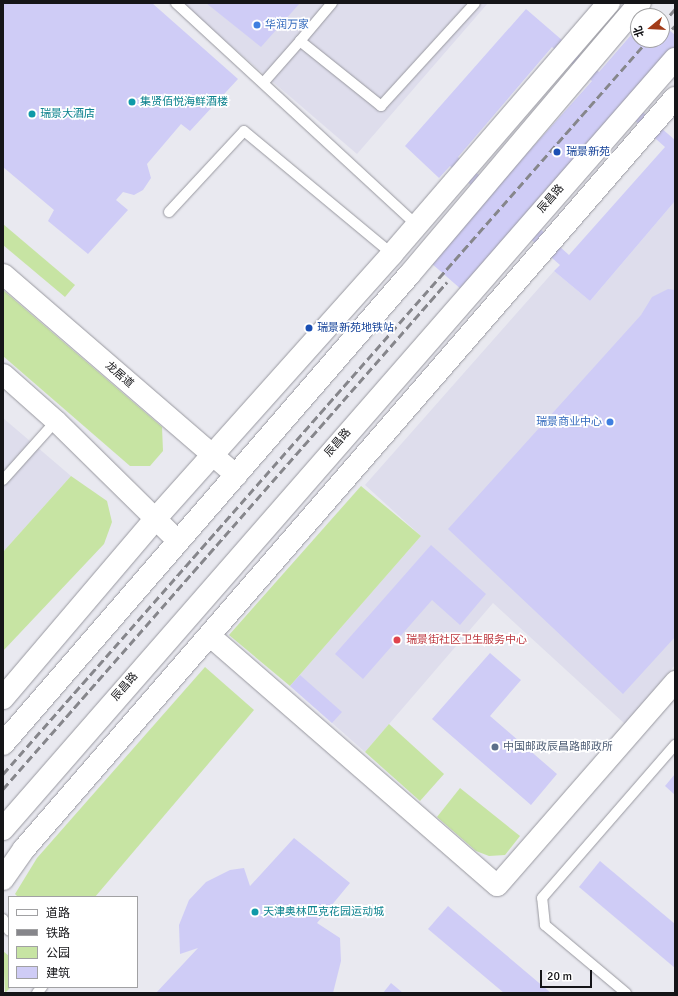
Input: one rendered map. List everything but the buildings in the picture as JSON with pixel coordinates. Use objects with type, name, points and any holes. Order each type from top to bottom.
[{"type":"main road","points":[[3,698],[156,517],[392,254],[610,3]]},
{"type":"main road","points":[[3,744],[177,540],[236,475],[640,3]]},
{"type":"main road","name":"辰昌路","points":[[3,829],[675,59]]},
{"type":"main road","points":[[3,879],[24,849],[675,98]]},
{"type":"street","name":"龙居道","points":[[3,274],[236,475]]},
{"type":"street","points":[[3,374],[56,421],[156,517],[177,540]]},
{"type":"street","points":[[209,635],[497,885],[675,681]]},
{"type":"lane","points":[[176,3],[264,82],[417,225]]},
{"type":"lane","points":[[264,82],[332,3]]},
{"type":"lane","points":[[300,41],[381,106],[474,3]]},
{"type":"lane","points":[[169,212],[244,131],[392,254]]},
{"type":"lane","points":[[3,480],[56,421]]},
{"type":"lane","points":[[626,993],[545,924],[542,898],[675,745]]},
{"type":"lane","points":[[3,919],[6,929]]},
{"type":"shaded area","points":[[181,3],[488,3],[357,154]]},
{"type":"shaded area","points":[[675,201],[675,665],[625,724],[493,603],[365,752],[290,686],[421,536],[365,485],[554,271],[590,301]]},
{"type":"shaded area","points":[[3,418],[71,476],[3,552]]},
{"type":"green space","points":[[3,224],[75,285],[65,297],[3,245]]},
{"type":"green space","points":[[3,290],[162,427],[163,451],[150,466],[130,466],[3,356]]},
{"type":"green space","points":[[71,476],[107,501],[112,522],[104,544],[3,651],[3,552]]},
{"type":"green space","points":[[361,486],[421,536],[290,686],[229,635]]},
{"type":"green space","points":[[205,667],[254,710],[96,896],[17,896],[15,894],[37,858]]},
{"type":"green space","points":[[389,724],[444,774],[420,801],[365,752]]},
{"type":"green space","points":[[460,788],[520,836],[505,855],[489,856],[476,851],[437,817]]},
{"type":"green space","points":[[3,951],[8,955],[8,988],[10,988],[5,993]]},
{"type":"railway","points":[[670,15],[675,9]]},
{"type":"railway","points":[[672,29],[675,26]]},
{"type":"railway","points":[[3,774],[641,48]]},
{"type":"railway","points":[[3,789],[447,282]]},
{"type":"place","name":"华润万家","points":[[257,25]]},
{"type":"place","name":"集贤佰悦海鲜酒楼","points":[[132,102]]},
{"type":"place","name":"瑞景大酒店","points":[[32,114]]},
{"type":"place","name":"瑞景新苑","points":[[557,152]]},
{"type":"place","name":"瑞景新苑地铁站","points":[[309,328]]},
{"type":"place","name":"瑞景商业中心","points":[[610,422]]},
{"type":"place","name":"瑞景街社区卫生服务中心","points":[[397,640]]},
{"type":"place","name":"中国邮政辰昌路邮政所","points":[[495,747]]},
{"type":"place","name":"天津奥林匹克花园运动城","points":[[255,912]]}]
